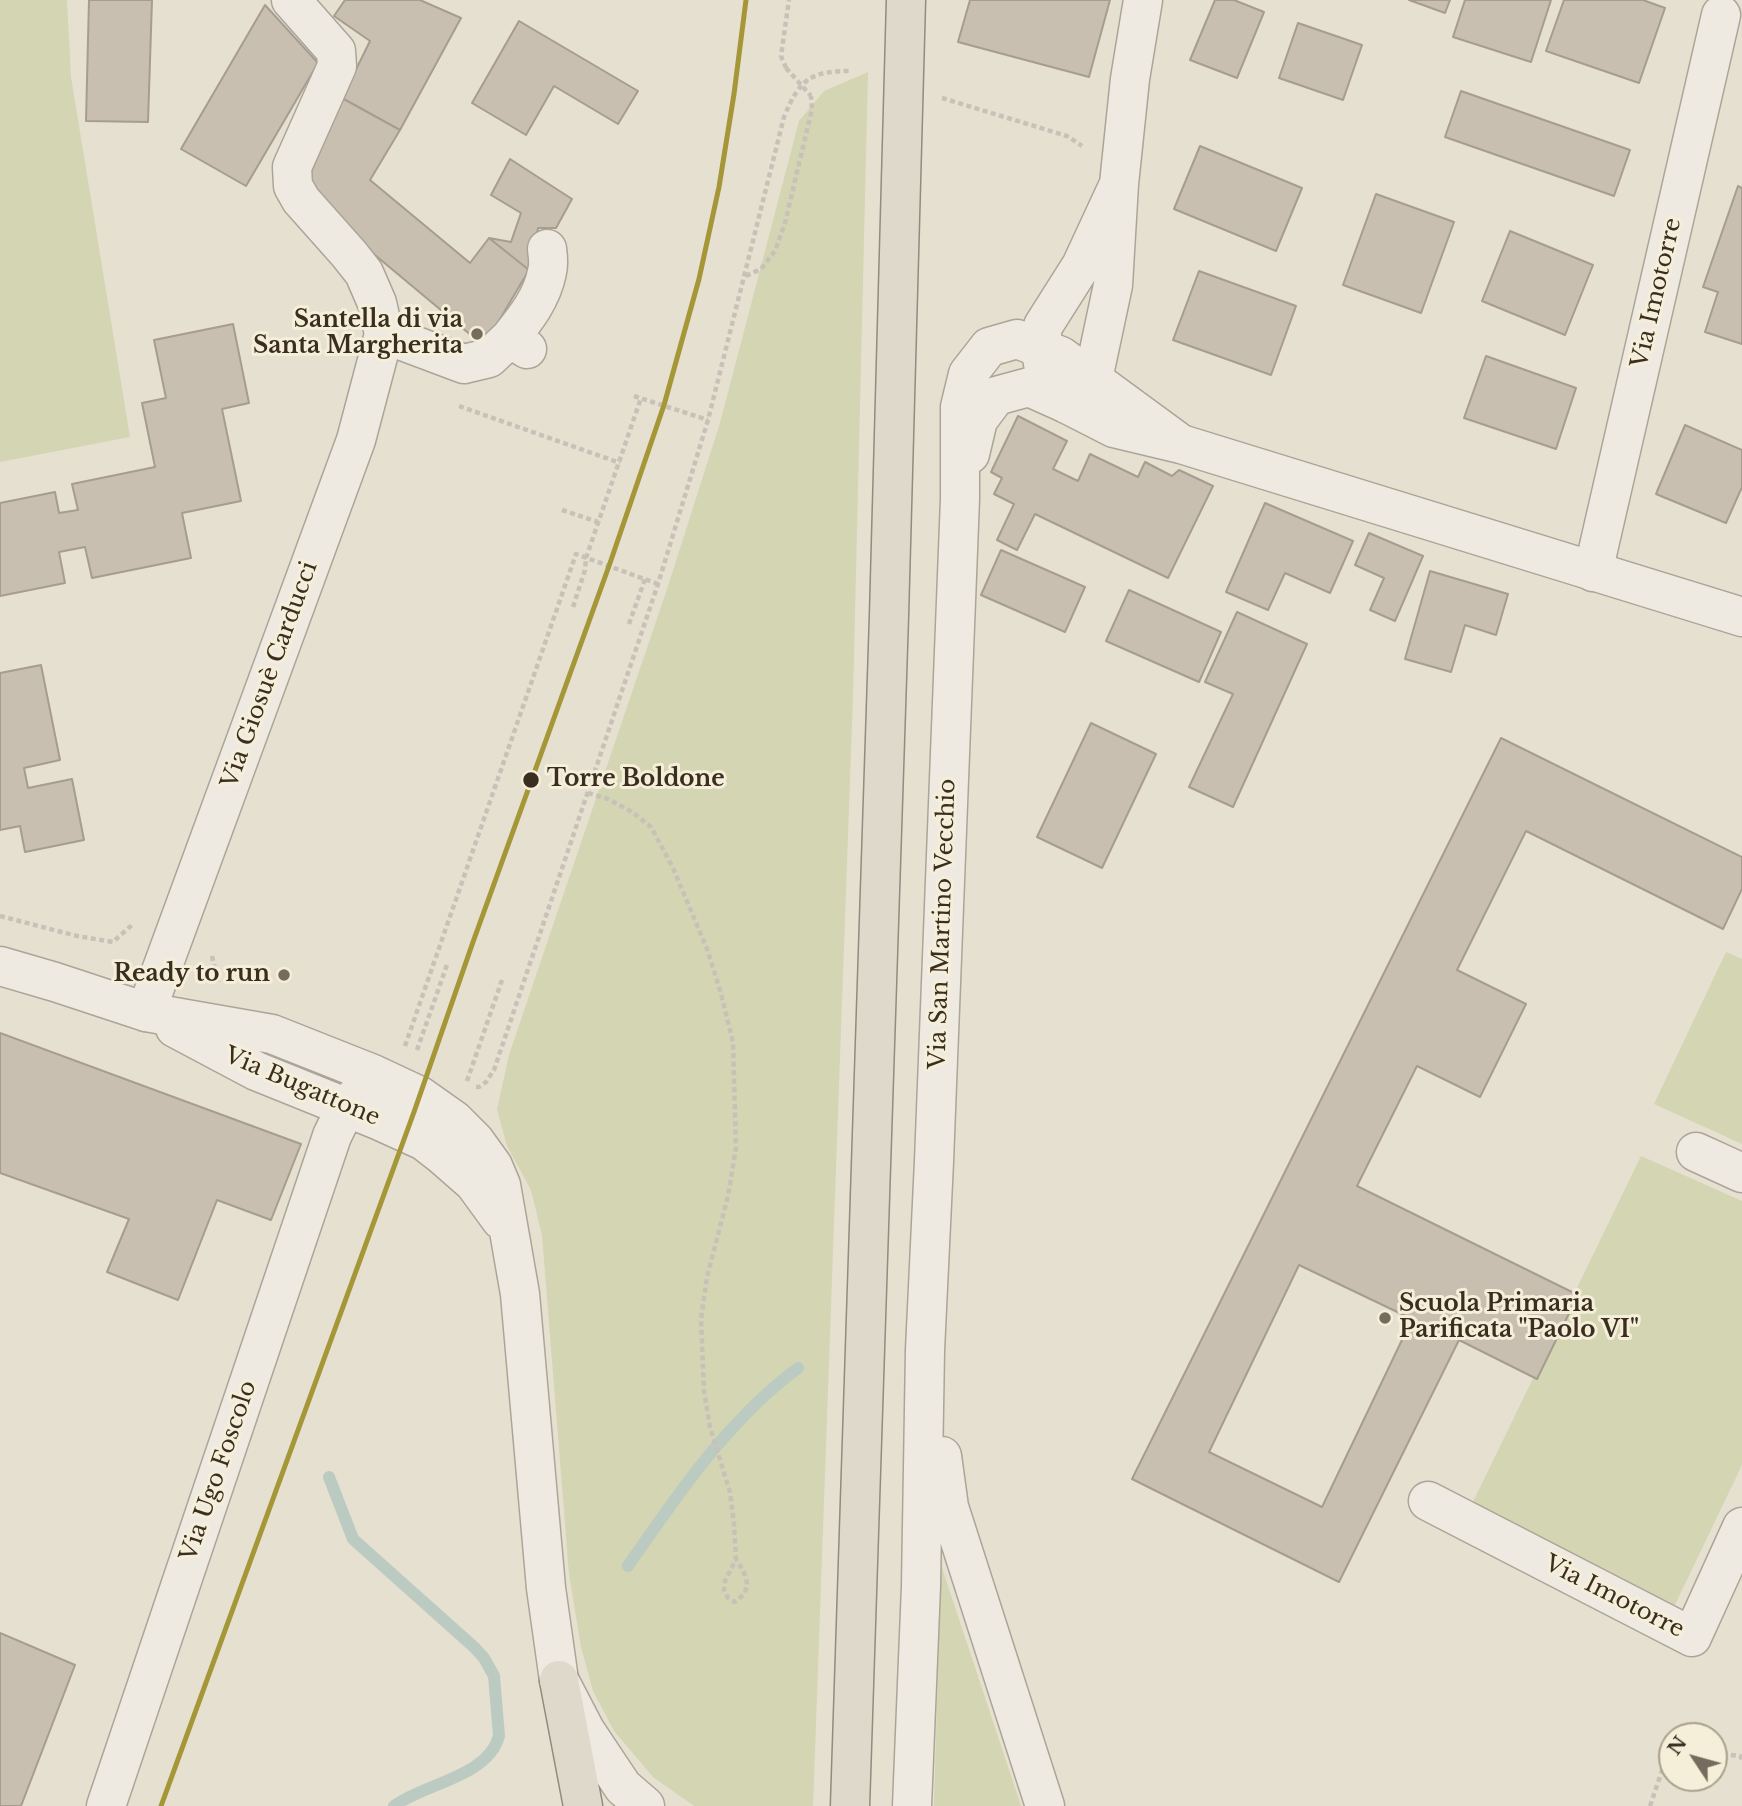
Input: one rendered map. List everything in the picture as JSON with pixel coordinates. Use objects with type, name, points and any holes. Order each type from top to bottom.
[{"type":"highway","points":[[850,1806],[906,0]]},
{"type":"highway","points":[[559,1680],[583,1806]]},
{"type":"street","points":[[291,0],[336,51],[337,66],[292,167],[293,186],[301,200],[364,273],[377,303],[384,334],[464,364],[489,358],[519,344],[527,318],[548,271],[547,249]]},
{"type":"street","points":[[1080,391],[1113,285],[1119,184],[1130,79],[1143,0]]},
{"type":"street","name":"Via Imotorre","points":[[1592,572],[1721,15]]},
{"type":"street","points":[[1040,348],[1043,326],[1081,266],[1119,184]]},
{"type":"street","name":"Via Giosuè Carducci","points":[[146,1012],[356,440],[384,334]]},
{"type":"street","name":"Via San Martino Vecchio","points":[[925,1350],[960,499],[960,407],[968,374],[989,347],[1017,339],[1061,356],[1080,391]]},
{"type":"street","name":"Via San Martino Vecchio","points":[[960,499],[978,420],[996,396],[1028,387],[1080,391],[1181,444],[1592,572]]},
{"type":"street","points":[[1592,572],[1742,617]]},
{"type":"street","points":[[0,966],[146,1012]]},
{"type":"street","name":"Via Bugattone","points":[[146,1012],[333,1113],[407,1132],[424,1141],[474,1184],[510,1232]]},
{"type":"street","name":"Via Bugattone","points":[[146,1012],[272,1034],[420,1096],[454,1120],[475,1141],[493,1166],[510,1232]]},
{"type":"street","points":[[333,1113],[357,1095],[370,1093],[431,1121],[468,1150],[500,1185]]},
{"type":"street","name":"Via Ugo Foscolo","points":[[106,1806],[333,1113]]},
{"type":"street","points":[[1696,1152],[1742,1173]]},
{"type":"street","points":[[510,1232],[520,1293],[546,1588],[559,1680],[584,1730],[624,1787],[645,1806]]},
{"type":"street","points":[[912,1806],[921,1586],[925,1350]]},
{"type":"street","points":[[925,1350],[949,1507],[1045,1806]]},
{"type":"street","name":"Via Imotorre","points":[[1428,1501],[1692,1637],[1742,1527]]},
{"type":"path","points":[[745,277],[761,270],[775,251],[785,223],[811,110],[811,96],[786,68],[781,56],[789,0]]},
{"type":"path","points":[[502,979],[466,1086],[479,1087],[494,1070],[658,584],[709,420],[784,117],[793,94],[810,78],[827,71],[852,71]]},
{"type":"path","points":[[931,94],[1067,136],[1084,148],[1100,136],[1124,142]]},
{"type":"path","points":[[634,396],[709,420]]},
{"type":"path","points":[[573,607],[585,570],[586,558],[641,398]]},
{"type":"path","points":[[451,404],[620,463]]},
{"type":"path","points":[[562,510],[598,522]]},
{"type":"path","points":[[405,1048],[576,554],[658,584]]},
{"type":"path","points":[[629,624],[645,579]]},
{"type":"path","points":[[588,793],[608,799],[632,812],[651,827],[662,845],[707,949],[733,1042],[736,1148],[728,1196],[707,1277],[701,1319],[704,1391],[710,1427],[730,1492],[736,1559],[748,1586],[743,1596],[735,1602],[728,1598],[724,1591],[725,1581],[736,1559]]},
{"type":"path","points":[[415,1054],[448,962]]},
{"type":"path","points":[[1650,1806],[1658,1782]]},
{"type":"green space","points":[[0,0],[67,0],[71,77],[130,437],[0,462]]},
{"type":"green space","points":[[868,72],[853,696],[813,1806],[694,1806],[653,1777],[614,1731],[593,1691],[581,1647],[569,1574],[542,1235],[531,1190],[507,1146],[497,1109],[509,1055],[668,586],[720,423],[799,121],[824,91]]},
{"type":"green space","points":[[1726,952],[1742,959],[1742,1144],[1654,1104]]},
{"type":"green space","points":[[1641,1156],[1742,1201],[1742,1465],[1673,1609],[1470,1508]]},
{"type":"green space","points":[[941,1565],[1021,1806],[934,1806]]},
{"type":"building","points":[[89,0],[152,0],[148,122],[86,121]]},
{"type":"building","points":[[345,0],[420,0],[461,18],[400,130],[342,98],[370,41],[334,16]]},
{"type":"building","points":[[970,0],[1110,0],[1089,77],[958,42]]},
{"type":"building","points":[[1215,0],[1234,0],[1264,12],[1237,78],[1190,60]]},
{"type":"building","points":[[1409,0],[1450,0],[1445,13]]},
{"type":"building","points":[[1465,0],[1551,0],[1531,62],[1453,37]]},
{"type":"building","points":[[1564,0],[1643,0],[1665,8],[1639,83],[1546,51]]},
{"type":"building","points":[[265,5],[318,63],[246,186],[181,149]]},
{"type":"building","points":[[519,21],[638,91],[618,124],[554,86],[526,135],[472,103]]},
{"type":"building","points":[[1298,23],[1362,45],[1343,100],[1279,78]]},
{"type":"building","points":[[1461,91],[1630,150],[1614,196],[1445,137]]},
{"type":"building","points":[[342,98],[400,130],[370,180],[470,263],[489,238],[529,270],[484,346],[333,220],[309,177]]},
{"type":"building","points":[[1200,146],[1302,188],[1276,251],[1174,209]]},
{"type":"building","points":[[510,159],[572,199],[556,228],[538,228],[529,270],[489,238],[511,242],[521,213],[491,195]]},
{"type":"building","points":[[1738,186],[1742,188],[1742,344],[1705,332],[1718,292],[1703,287]]},
{"type":"building","points":[[1376,194],[1454,222],[1421,313],[1343,285]]},
{"type":"building","points":[[1510,231],[1593,265],[1565,335],[1482,301]]},
{"type":"building","points":[[1199,271],[1296,306],[1271,375],[1173,340]]},
{"type":"building","points":[[233,324],[249,403],[222,409],[241,501],[182,513],[191,558],[92,578],[85,547],[59,552],[65,583],[0,596],[0,503],[55,492],[59,513],[78,510],[72,484],[155,467],[142,403],[166,398],[154,340]]},
{"type":"building","points":[[1486,356],[1576,388],[1556,449],[1464,418]]},
{"type":"building","points":[[1018,416],[1067,441],[1053,469],[1078,481],[1090,454],[1138,477],[1145,462],[1172,476],[1179,470],[1213,486],[1168,578],[1035,514],[1017,550],[997,540],[1014,504],[994,494],[1002,478],[991,472]]},
{"type":"building","points":[[1685,425],[1742,450],[1742,487],[1726,523],[1656,494]]},
{"type":"building","points":[[1265,503],[1353,541],[1330,593],[1285,573],[1268,610],[1226,592]]},
{"type":"building","points":[[1369,533],[1423,556],[1395,621],[1370,610],[1384,578],[1355,565]]},
{"type":"building","points":[[1001,550],[1085,587],[1065,632],[981,595]]},
{"type":"building","points":[[1430,571],[1508,594],[1496,635],[1465,625],[1451,672],[1405,659]]},
{"type":"building","points":[[1129,590],[1221,632],[1199,682],[1106,641]]},
{"type":"building","points":[[1237,612],[1307,644],[1233,807],[1189,787],[1233,694],[1205,682]]},
{"type":"building","points":[[41,665],[60,760],[24,768],[28,788],[72,779],[84,840],[25,852],[20,826],[0,830],[0,673]]},
{"type":"building","points":[[1091,723],[1156,754],[1102,868],[1037,837]]},
{"type":"building","points":[[1501,738],[1742,857],[1742,889],[1723,929],[1526,831],[1457,970],[1526,1004],[1480,1097],[1417,1066],[1357,1186],[1578,1295],[1537,1379],[1459,1340],[1339,1582],[1132,1479]],"holes":[[[1299,1265],[1412,1319],[1322,1507],[1209,1452]]]},
{"type":"building","points":[[0,1033],[301,1144],[271,1220],[217,1200],[178,1300],[107,1272],[129,1219],[0,1173]]},
{"type":"building","points":[[0,1633],[75,1665],[21,1806],[0,1806]]},
{"type":"waterway","points":[[628,1566],[685,1486],[726,1435],[798,1368]]},
{"type":"waterway","points":[[329,1477],[353,1539],[475,1648],[494,1676],[499,1736],[493,1750],[469,1770],[394,1806]]},
{"type":"transit line","points":[[161,1806],[414,1112],[664,405],[699,279],[719,187],[746,0]]},
{"type":"place","name":"Santella di via Santa Margherita","points":[[477,334]]},
{"type":"place","name":"Torre Boldone","points":[[531,780]]},
{"type":"place","name":"Ready to run","points":[[284,975]]},
{"type":"place","name":"Scuola Primaria Parificata \"Paolo VI\"","points":[[1385,1318]]}]
